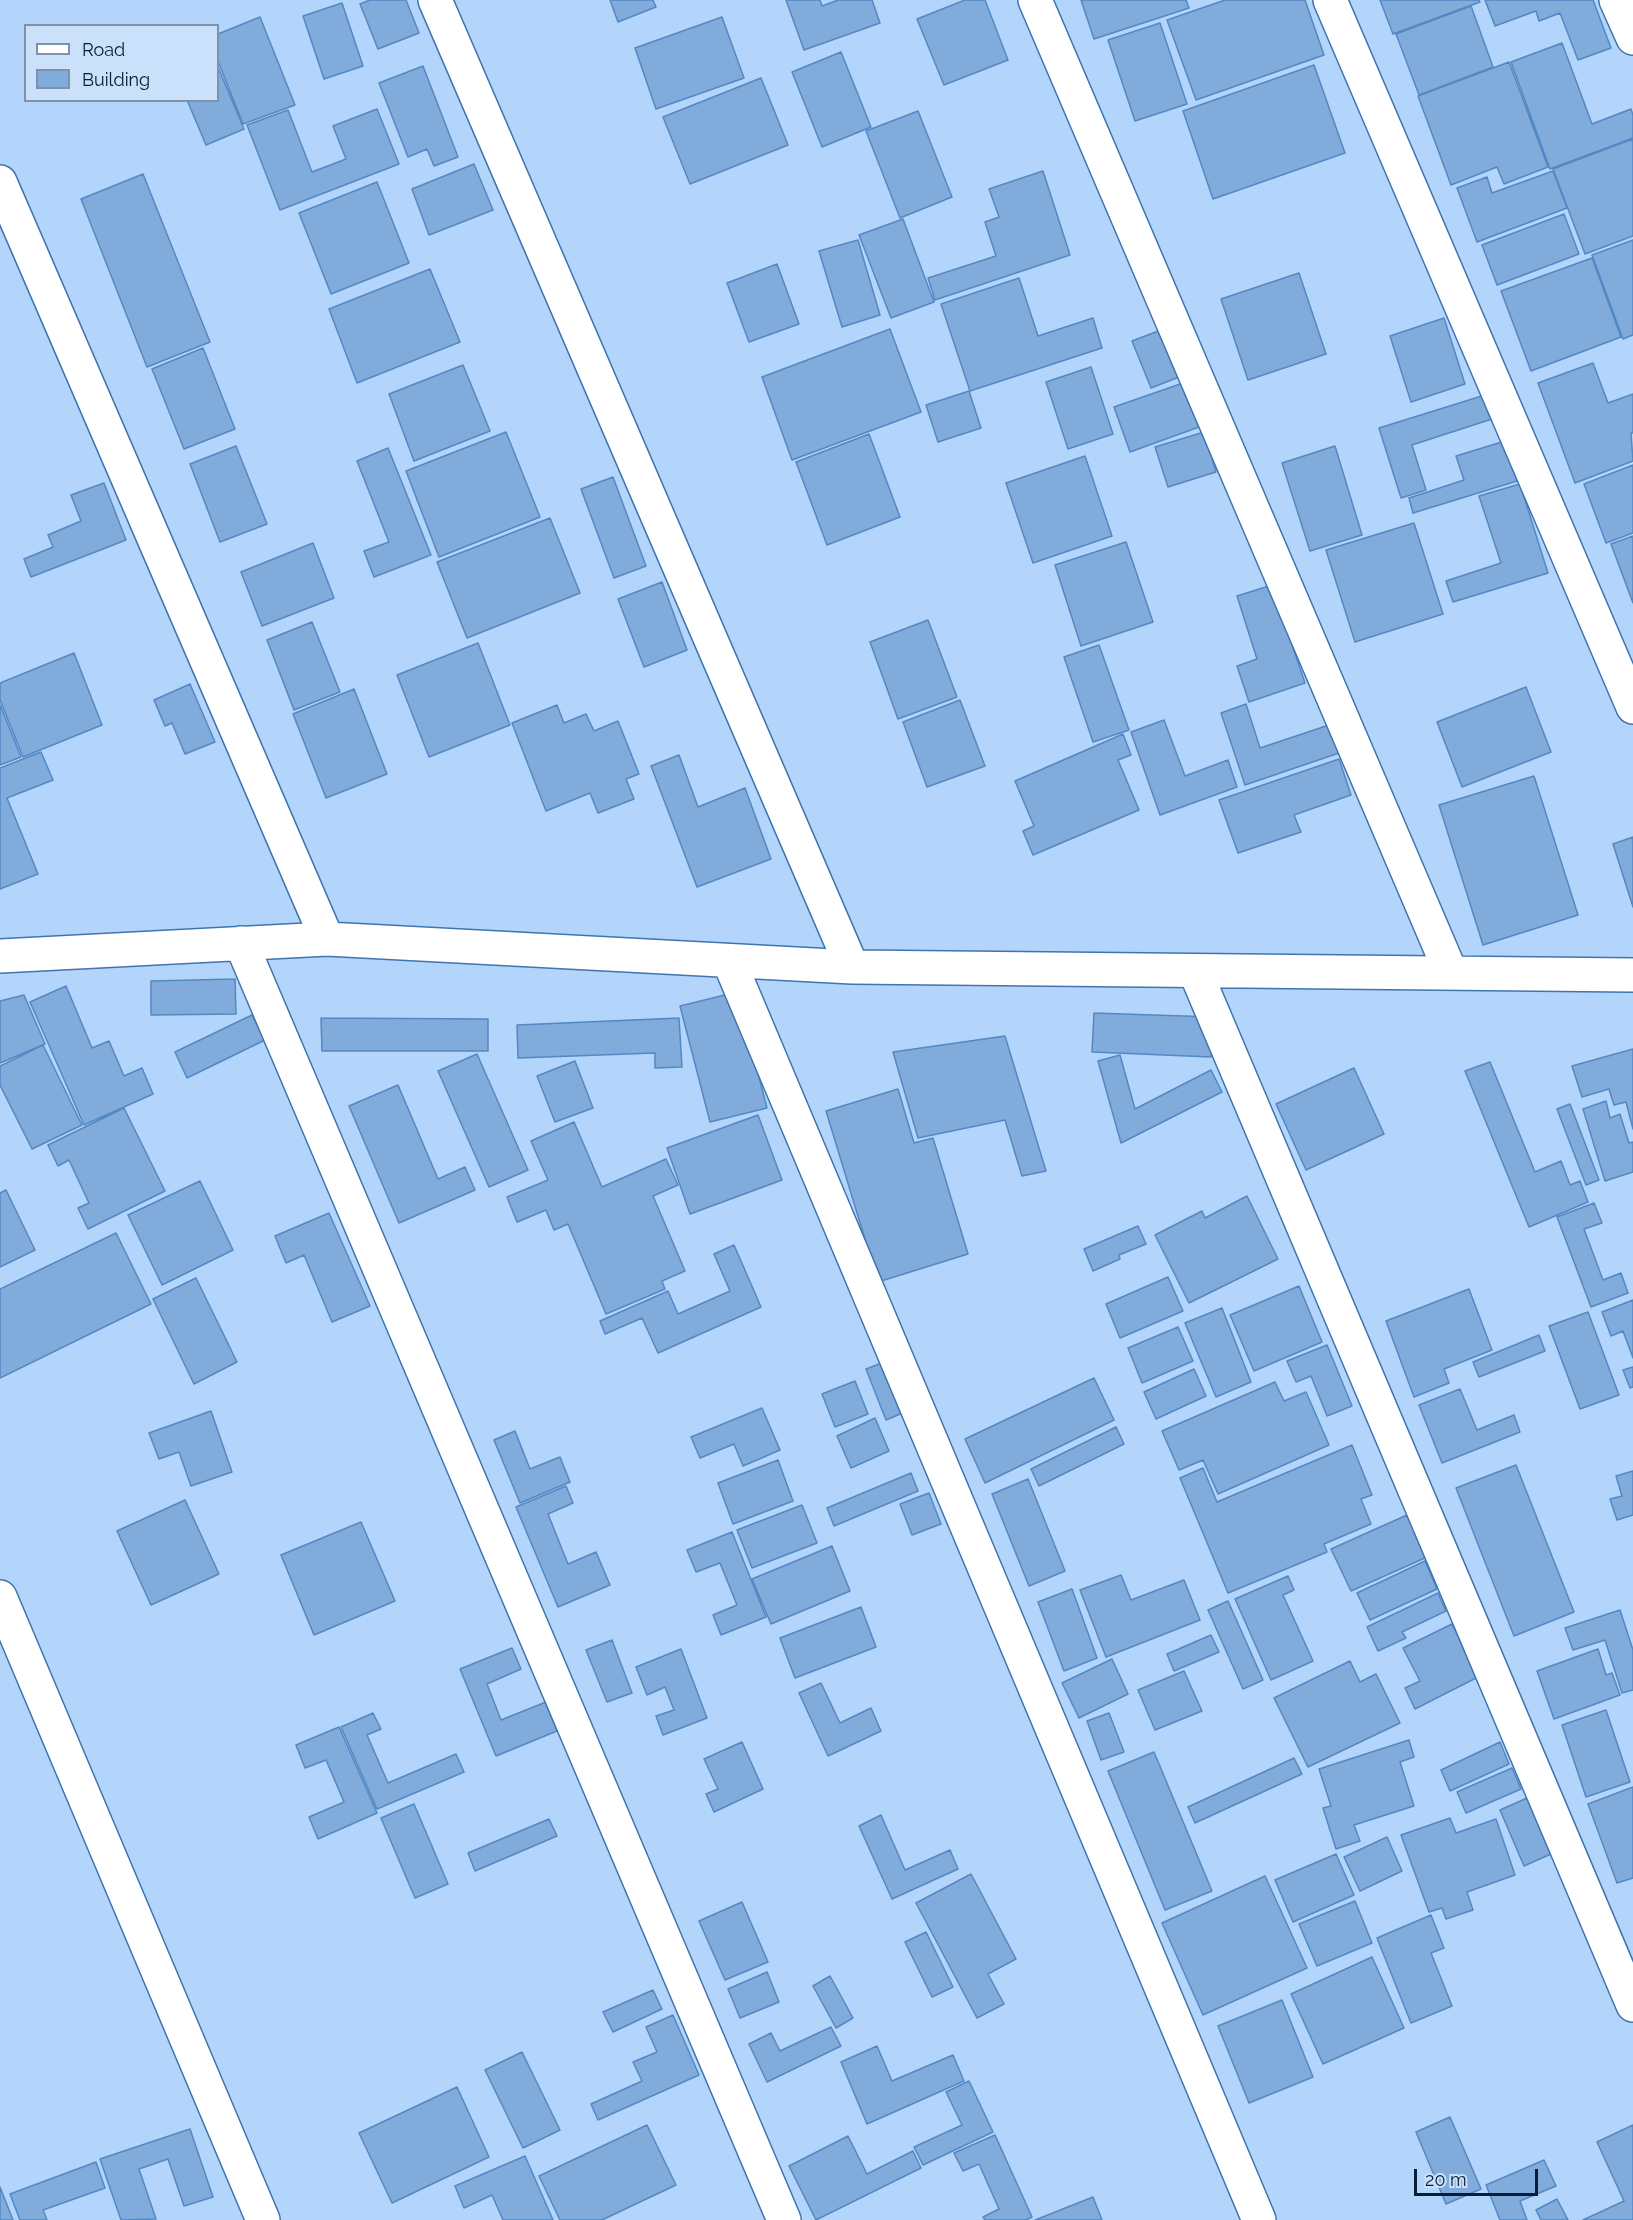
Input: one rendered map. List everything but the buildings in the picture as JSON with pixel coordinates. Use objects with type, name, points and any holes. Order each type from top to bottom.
[{"type":"street","points":[[435,0],[852,968]]},
{"type":"street","points":[[1035,0],[1451,973]]},
{"type":"street","points":[[1330,0],[1633,707]]},
{"type":"street","points":[[1616,0],[1633,38]]},
{"type":"street","points":[[0,182],[327,939]]},
{"type":"street","points":[[0,956],[327,939],[852,968],[1633,975]]},
{"type":"street","points":[[242,943],[784,2220]]},
{"type":"street","points":[[729,961],[1259,2220]]},
{"type":"street","points":[[1195,971],[1633,2005]]},
{"type":"street","points":[[0,1597],[263,2220]]}]
